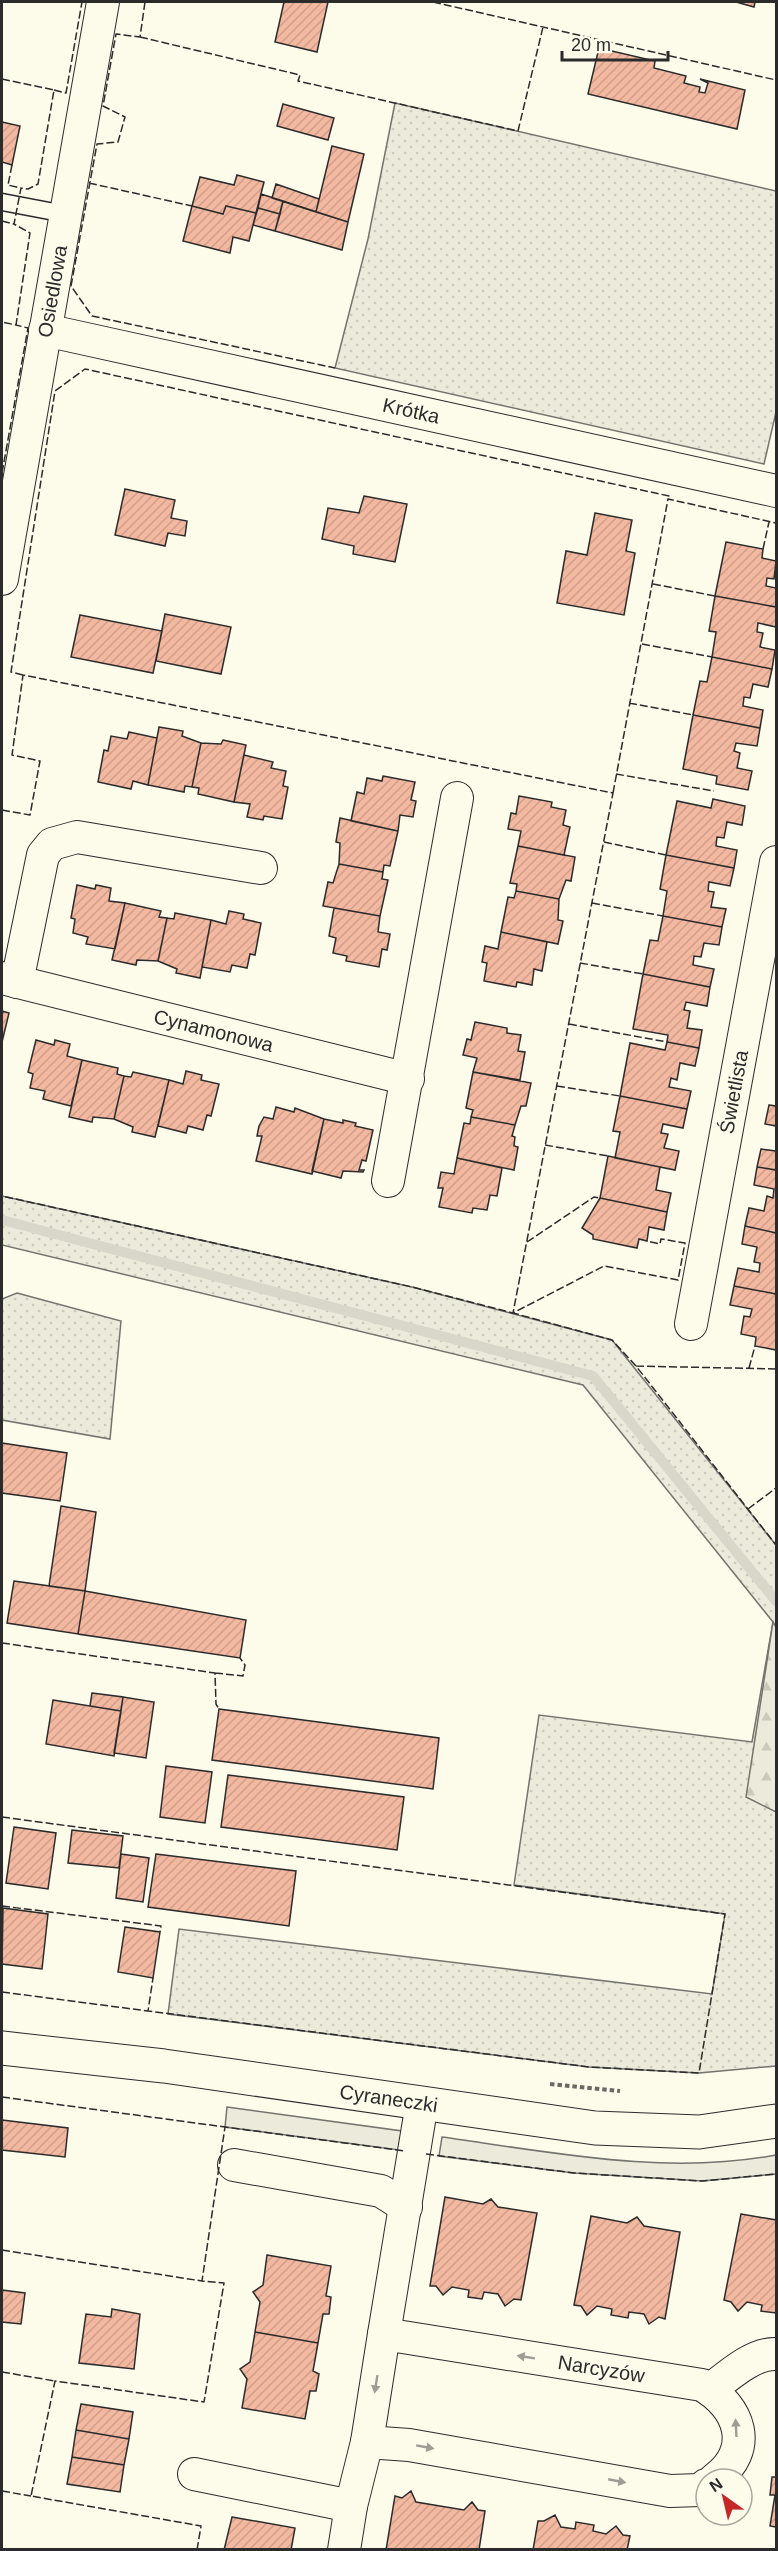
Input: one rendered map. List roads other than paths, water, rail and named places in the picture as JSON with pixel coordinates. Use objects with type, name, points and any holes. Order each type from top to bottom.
[{"type":"street","name":"Osiedlowa","points":[[2,579],[103,2]]},
{"type":"street","name":"Krótka","points":[[45,330],[777,491]]},
{"type":"street","points":[[388,1181],[457,798]]},
{"type":"street","name":"Cynamonowa","points":[[261,868],[77,837],[52,844],[43,855],[9,980],[408,1079]]},
{"type":"street","name":"Świetlista","points":[[691,1324],[777,862]]},
{"type":"street","name":"Cyraneczki","points":[[2,2048],[164,2066],[596,2128],[699,2132],[777,2121]]},
{"type":"street","points":[[344,2550],[351,2506],[367,2442],[422,2103]]},
{"type":"street","points":[[234,2165],[381,2191],[406,2207]]},
{"type":"street","name":"Narcyzów","points":[[384,2334],[702,2385],[732,2410],[738,2424],[735,2452],[726,2467]]},
{"type":"street","points":[[710,2390],[738,2369],[768,2354],[777,2354]]},
{"type":"street","points":[[367,2442],[409,2445],[670,2491],[694,2490]]},
{"type":"street","points":[[194,2474],[351,2506]]},
{"type":"lane","points":[[2,202],[65,214]]},
{"type":"waterway","points":[[2,1220],[593,1376],[776,1601]]}]
